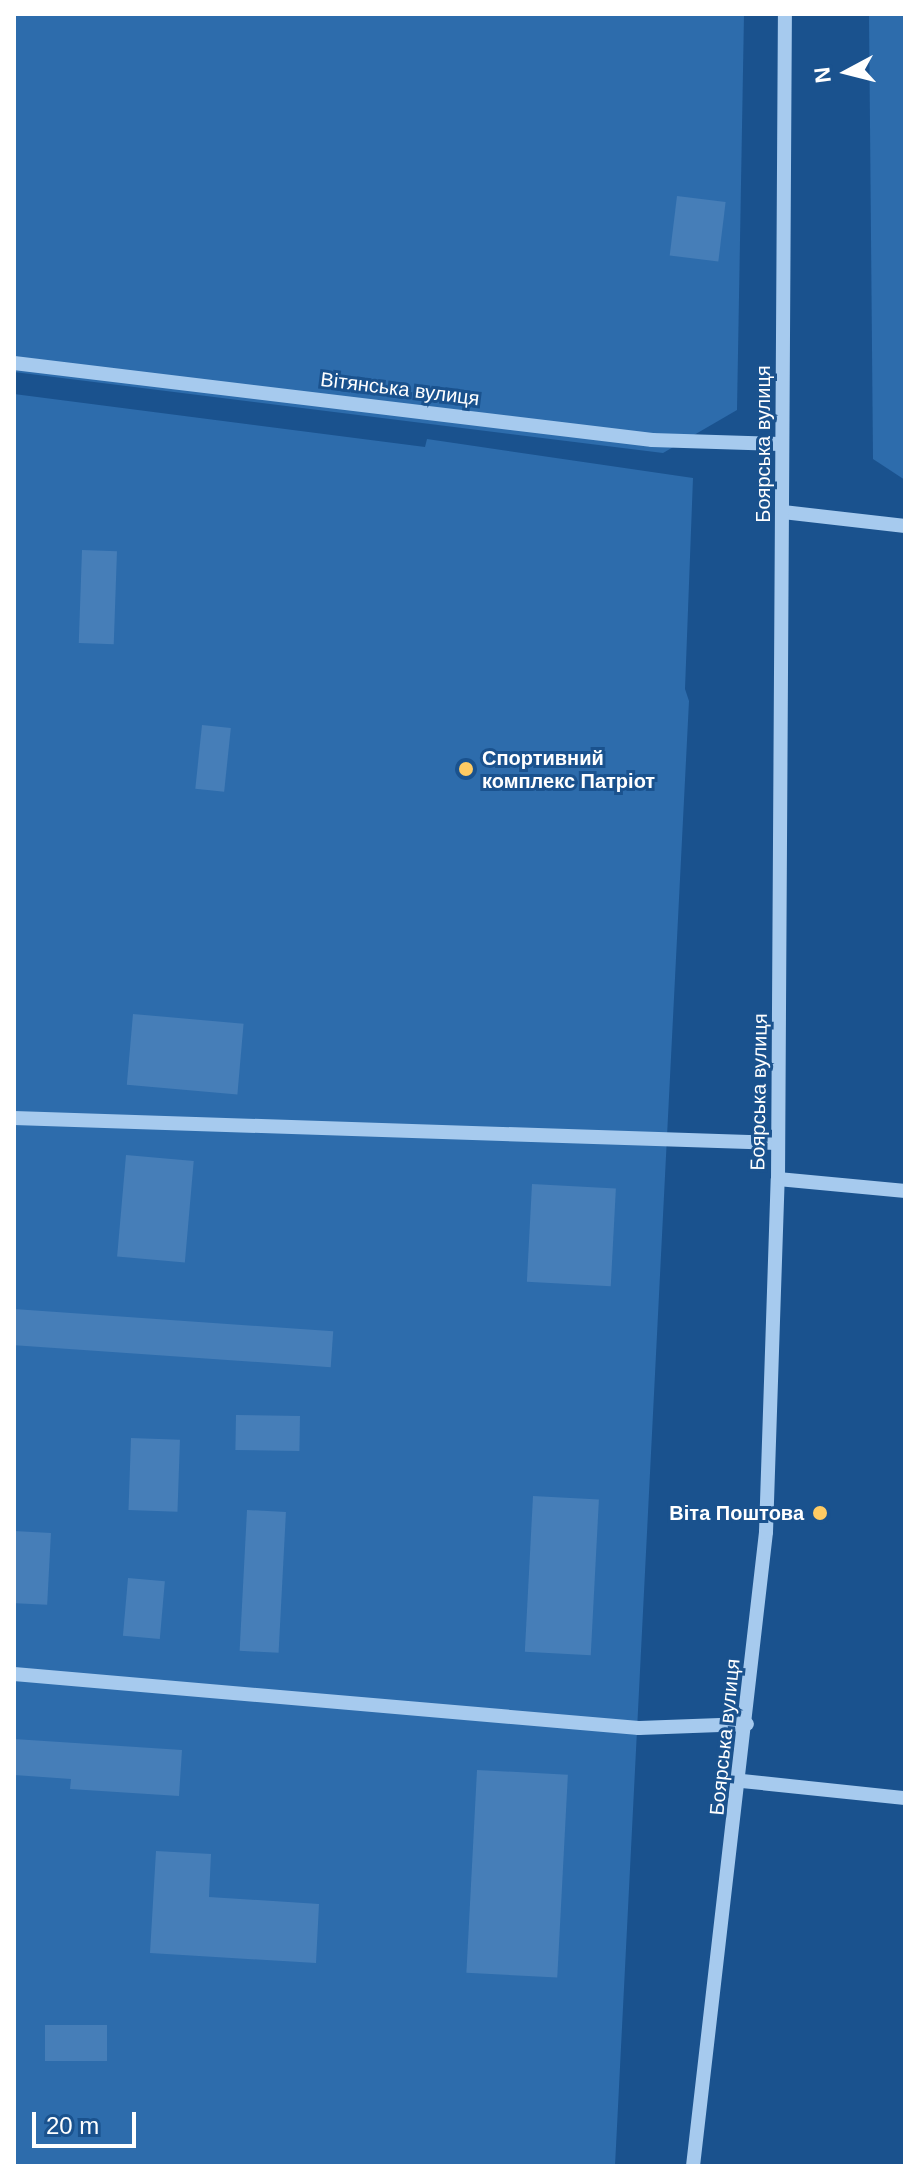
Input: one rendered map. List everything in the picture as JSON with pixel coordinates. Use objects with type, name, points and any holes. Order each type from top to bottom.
[{"type":"street","name":"Боярська вулиця","points":[[693,2166],[742,1781],[766,1532],[778,1179],[785,14]]},
{"type":"street","name":"Вітянська вулиця","points":[[14,363],[652,440],[781,444]]},
{"type":"street","points":[[783,512],[905,526]]},
{"type":"street","points":[[14,1118],[778,1143]]},
{"type":"street","points":[[778,1179],[905,1191]]},
{"type":"street","points":[[14,1674],[639,1728],[747,1724]]},
{"type":"street","points":[[742,1781],[905,1798]]},
{"type":"shaded area","points":[[14,14],[744,14],[737,410],[663,453],[14,372]]},
{"type":"shaded area","points":[[869,14],[905,14],[905,480],[873,459]]},
{"type":"shaded area","points":[[14,394],[425,447],[427,439],[693,478],[685,689],[689,701],[615,2166],[14,2166]]},
{"type":"building","points":[[677,196],[726,202],[718,262],[670,256]]},
{"type":"building","points":[[82,550],[117,551],[114,644],[79,643]]},
{"type":"building","points":[[202,725],[231,728],[224,792],[195,789]]},
{"type":"building","points":[[133,1014],[244,1024],[237,1094],[127,1085]]},
{"type":"building","points":[[126,1155],[194,1161],[185,1263],[117,1257]]},
{"type":"building","points":[[532,1184],[616,1188],[611,1286],[527,1282]]},
{"type":"building","points":[[14,1309],[333,1331],[331,1367],[14,1345]]},
{"type":"building","points":[[236,1415],[300,1416],[299,1451],[235,1450]]},
{"type":"building","points":[[131,1438],[180,1440],[177,1512],[128,1510]]},
{"type":"building","points":[[533,1496],[599,1499],[591,1655],[525,1652]]},
{"type":"building","points":[[247,1510],[286,1512],[279,1653],[240,1651]]},
{"type":"building","points":[[14,1531],[51,1533],[47,1605],[14,1603]]},
{"type":"building","points":[[128,1578],[165,1581],[160,1639],[123,1636]]},
{"type":"building","points":[[14,1739],[182,1750],[179,1796],[70,1789],[71,1779],[14,1775]]},
{"type":"building","points":[[477,1770],[568,1775],[557,1977],[466,1973]]},
{"type":"building","points":[[156,1851],[211,1854],[209,1897],[319,1904],[316,1963],[150,1953]]},
{"type":"building","points":[[45,2025],[107,2025],[107,2061],[45,2061]]},
{"type":"place","name":"Спортивний комплекс Патріот","points":[[466,769]]},
{"type":"place","name":"Віта Поштова","points":[[820,1513]]}]
